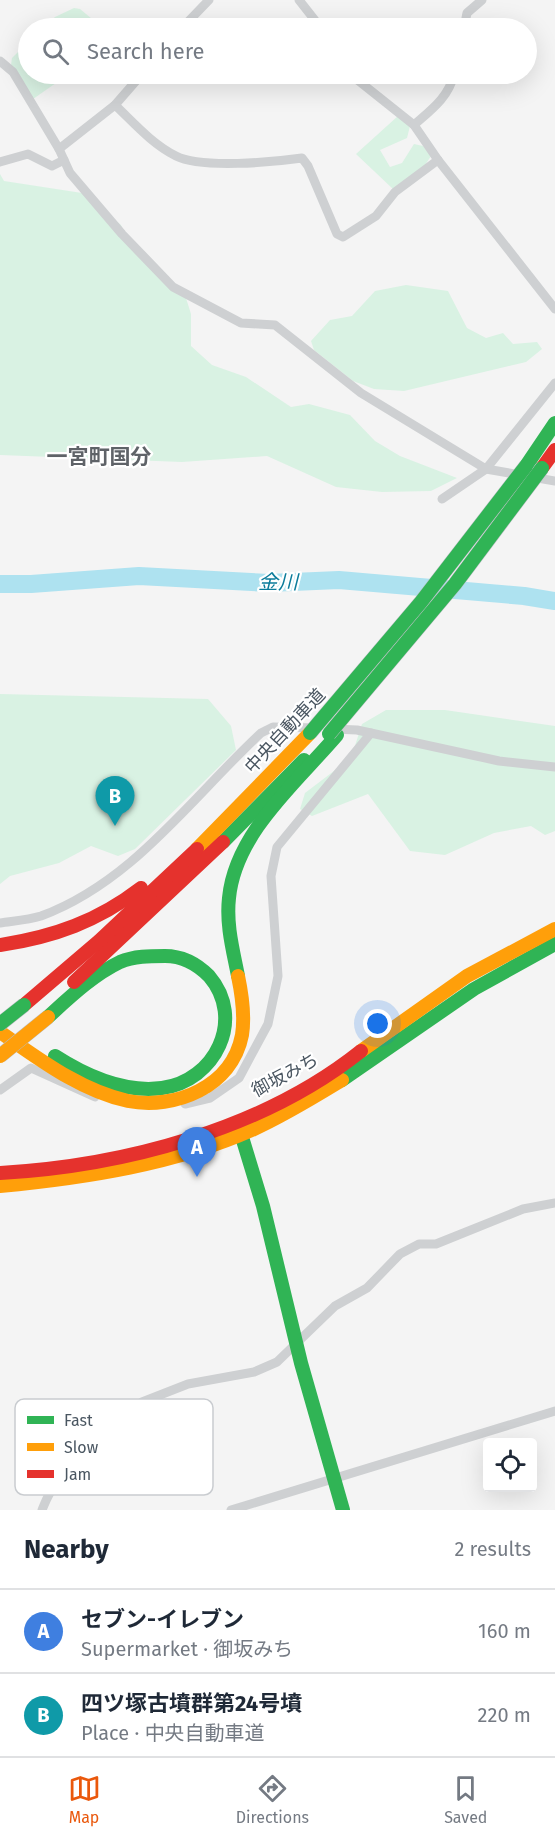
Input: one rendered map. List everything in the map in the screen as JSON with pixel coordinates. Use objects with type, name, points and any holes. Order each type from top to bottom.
[{"type":"main road","name":"中央自動車道","points":[[0,1024],[99,941],[159,885],[306,737],[372,663],[440,580],[526,466],[555,423]]},
{"type":"main road","name":"中央自動車道","points":[[0,1045],[43,1015],[352,715],[351,708],[455,584],[555,450]]},
{"type":"main road","points":[[0,1032],[73,1080],[113,1097],[147,1103],[164,1102],[200,1092],[226,1071],[235,1055],[243,1025],[227,908],[234,874],[242,854],[254,835],[333,735]]},
{"type":"main road","points":[[0,945],[59,935],[113,911],[159,874],[288,746],[306,737]]},
{"type":"main road","name":"御坂みち","points":[[0,1173],[76,1165],[124,1156],[237,1121],[345,1063],[477,968],[513,947],[555,929]]},
{"type":"main road","name":"御坂みち","points":[[0,1186],[80,1178],[128,1168],[242,1134],[348,1076],[492,975],[555,944]]},
{"type":"main road","points":[[0,1018],[63,1061],[111,1083],[143,1088],[163,1088],[189,1081],[220,1051],[227,1032],[227,1010],[221,993],[211,977],[193,963],[175,956],[144,956],[118,963],[80,989],[43,1015],[0,1056]]},
{"type":"main road","points":[[237,1121],[268,1218],[297,1344],[343,1510]]},
{"type":"street","points":[[192,18],[209,0]]},
{"type":"street","points":[[299,0],[313,18]]},
{"type":"street","points":[[466,18],[467,13],[482,0]]},
{"type":"street","points":[[0,61],[13,72],[18,80]]},
{"type":"street","points":[[20,84],[59,149],[70,173],[122,234],[173,286],[241,323],[275,325],[361,393],[486,469],[555,482]]},
{"type":"street","points":[[59,149],[115,105],[133,84]]},
{"type":"street","points":[[363,84],[414,125],[438,160],[555,309]]},
{"type":"street","points":[[414,125],[442,100],[452,84]]},
{"type":"street","points":[[115,105],[154,142],[178,158],[226,163],[273,162],[302,158],[308,166],[337,234],[343,237],[376,216],[395,192],[438,160]]},
{"type":"street","points":[[0,162],[28,154],[52,166],[64,160]]},
{"type":"street","points":[[441,499],[486,469],[555,383]]},
{"type":"street","points":[[0,923],[39,917],[82,897],[110,880],[148,848],[239,753],[273,727],[371,733],[499,761],[555,767]]},
{"type":"street","points":[[0,1090],[31,1068],[85,1094],[124,1106],[166,1108],[210,1098],[239,1078],[268,1024],[278,976],[271,876],[278,847],[371,733]]},
{"type":"street","points":[[150,1399],[188,1384],[254,1372],[277,1362],[335,1306],[367,1288],[400,1254],[419,1244],[436,1245],[523,1209],[555,1203]]},
{"type":"street","points":[[231,1510],[555,1411]]},
{"type":"street","points":[[42,1510],[49,1495]]},
{"type":"green space","points":[[74,8],[80,9],[91,18],[54,18]]},
{"type":"green space","points":[[18,52],[18,76],[11,65],[12,58]]},
{"type":"green space","points":[[23,84],[55,84],[33,99]]},
{"type":"green space","points":[[398,116],[410,126],[407,138],[380,150],[390,167],[402,163],[414,144],[423,146],[431,156],[425,165],[393,189],[356,154]]},
{"type":"green space","points":[[0,174],[4,181],[82,193],[121,225],[131,249],[186,298],[191,314],[191,346],[212,365],[246,377],[291,407],[309,404],[350,415],[375,441],[400,456],[457,478],[431,491],[382,492],[336,487],[267,456],[182,462],[0,455]]},
{"type":"green space","points":[[406,285],[448,291],[467,328],[486,338],[503,333],[513,344],[537,342],[542,349],[526,362],[404,391],[374,389],[353,381],[314,350],[311,341],[330,320],[352,316],[375,291]]},
{"type":"green space","points":[[0,694],[208,699],[231,726],[236,750],[135,849],[118,856],[91,846],[59,863],[10,876],[0,884]]},
{"type":"green space","points":[[386,710],[445,710],[555,726],[555,831],[545,835],[531,826],[494,833],[445,855],[410,851],[368,794],[312,816],[300,809],[305,793],[351,758],[362,724]]},
{"type":"waterway","name":"金川","points":[[0,584],[139,576],[269,583],[339,580],[524,596],[555,601]]},
{"type":"traffic: fast","points":[[526,466],[555,423]]},
{"type":"traffic: fast","points":[[310,733],[421,602],[526,466]]},
{"type":"traffic: fast","points":[[329,734],[455,584],[542,468]]},
{"type":"traffic: fast","points":[[238,976],[230,937],[228,908],[234,874],[243,852],[255,830],[270,810],[337,735]]},
{"type":"traffic: fast","points":[[223,842],[304,760]]},
{"type":"traffic: fast","points":[[342,1080],[474,989],[555,944]]},
{"type":"traffic: fast","points":[[48,1017],[82,987],[110,967],[131,959],[154,956],[177,957],[199,968],[209,976],[220,993],[225,1011],[224,1028],[219,1045],[210,1061],[197,1074],[181,1083],[162,1088],[134,1088],[92,1076],[55,1056]]},
{"type":"traffic: fast","points":[[0,1024],[24,1005]]},
{"type":"traffic: fast","points":[[238,1124],[263,1206],[301,1363],[343,1510]]},
{"type":"traffic: slow","points":[[197,849],[310,733]]},
{"type":"traffic: slow","points":[[361,1051],[467,976],[555,929]]},
{"type":"traffic: slow","points":[[0,1032],[61,1073],[94,1090],[128,1101],[146,1103],[182,1098],[214,1081],[227,1069],[236,1053],[242,1035],[243,1020],[238,976]]},
{"type":"traffic: slow","points":[[0,1056],[48,1017]]},
{"type":"traffic: slow","points":[[0,1186],[97,1174],[193,1152],[266,1124],[342,1080]]},
{"type":"traffic: jam","points":[[542,468],[555,450]]},
{"type":"traffic: jam","points":[[74,982],[223,842]]},
{"type":"traffic: jam","points":[[24,1005],[99,941],[197,849]]},
{"type":"traffic: jam","points":[[0,945],[20,942],[75,926],[108,910],[141,888]]},
{"type":"traffic: jam","points":[[0,1173],[94,1162],[190,1139],[280,1102],[322,1079],[361,1051]]},
{"type":"place","name":"四ツ塚古墳群第24号墳","points":[[115,826]]},
{"type":"place","name":"セブン-イレブン","points":[[197,1177]]},
{"type":"district","name":"一宮町国分","points":[[99,457]]}]
